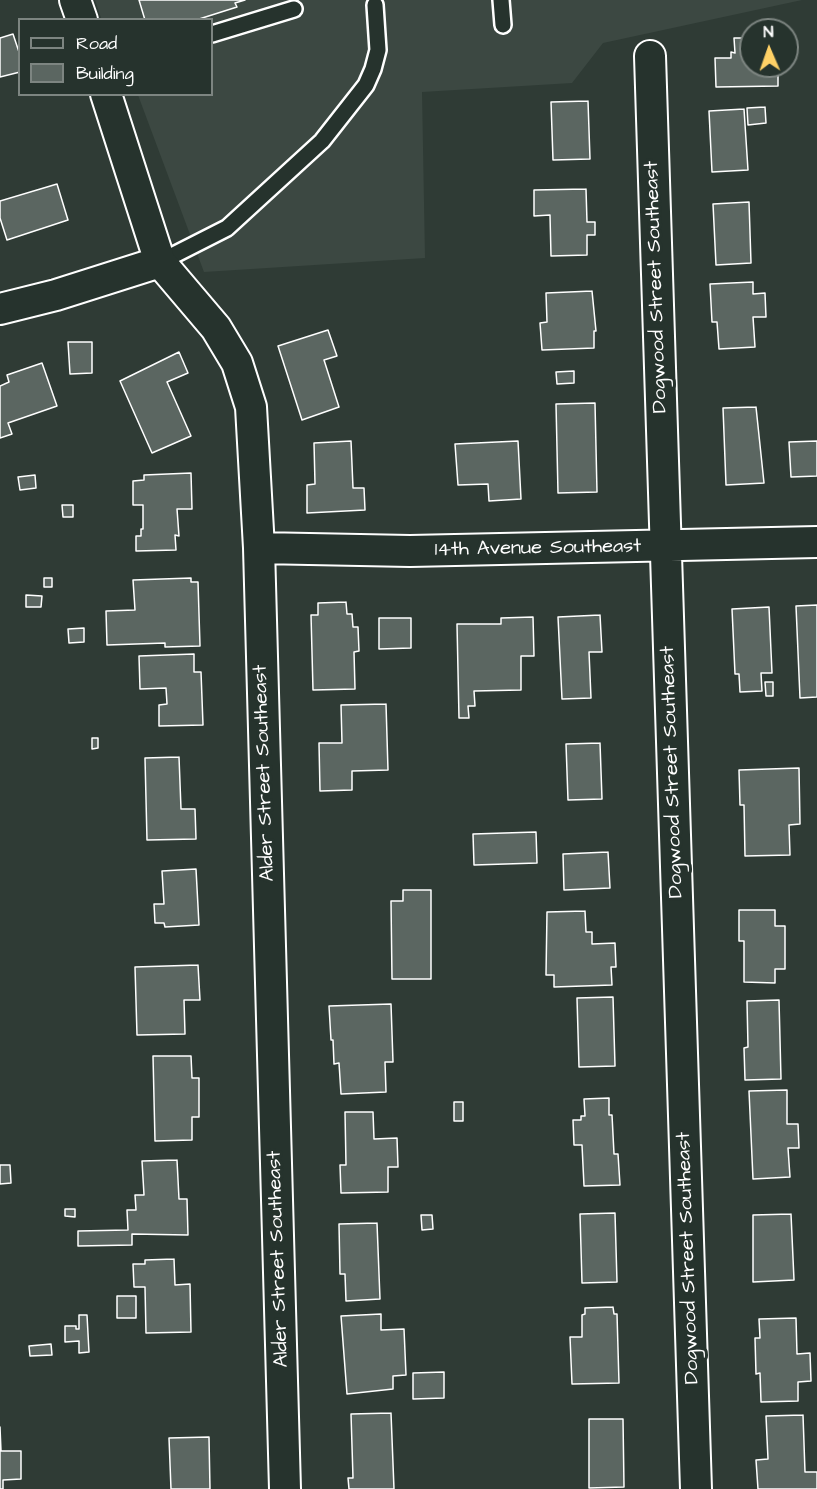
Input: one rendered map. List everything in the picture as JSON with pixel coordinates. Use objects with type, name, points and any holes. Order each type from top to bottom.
[{"type":"street","points":[[75,0],[80,18]]},
{"type":"street","name":"Dogwood Street Southeast","points":[[650,56],[696,1489]]},
{"type":"street","name":"Alder Street Southeast","points":[[107,96],[160,262],[216,328],[237,363],[251,407],[259,549],[285,1489]]},
{"type":"street","points":[[0,309],[56,295],[160,262]]},
{"type":"street","name":"14th Avenue Southeast","points":[[259,549],[411,551],[817,542]]},
{"type":"lane","points":[[501,0],[503,25]]},
{"type":"lane","points":[[160,262],[227,228],[322,141],[366,85],[373,69],[378,50],[375,5]]},
{"type":"lane","points":[[213,34],[294,9]]},
{"type":"shaded area","points":[[95,0],[802,0],[603,43],[572,83],[422,92],[425,258],[204,272],[138,96],[213,96],[213,18],[101,18]]},
{"type":"building","points":[[139,0],[245,0],[235,3],[237,7],[202,18],[144,18]]},
{"type":"building","points":[[13,34],[18,49],[18,72],[0,77],[0,38]]},
{"type":"building","points":[[734,38],[739,38],[739,78],[778,78],[778,86],[716,87],[715,58],[731,58],[731,52],[735,53]]},
{"type":"building","points":[[588,101],[590,159],[553,160],[551,102]]},
{"type":"building","points":[[765,107],[766,123],[748,125],[747,108]]},
{"type":"building","points":[[744,109],[748,170],[712,172],[709,111]]},
{"type":"building","points":[[57,184],[68,220],[7,240],[0,218],[0,201]]},
{"type":"building","points":[[586,189],[587,222],[595,222],[595,235],[587,235],[587,255],[551,256],[550,215],[534,216],[534,190]]},
{"type":"building","points":[[749,202],[751,263],[716,265],[713,204]]},
{"type":"building","points":[[753,282],[753,294],[765,293],[766,317],[753,317],[755,347],[719,349],[717,322],[712,322],[710,284]]},
{"type":"building","points":[[592,291],[596,331],[594,331],[594,348],[542,350],[540,323],[547,322],[546,293]]},
{"type":"building","points":[[328,330],[337,356],[324,360],[339,407],[302,420],[278,346]]},
{"type":"building","points":[[68,342],[92,342],[92,373],[70,374]]},
{"type":"building","points":[[179,352],[188,373],[167,382],[191,436],[152,453],[120,381]]},
{"type":"building","points":[[42,363],[57,406],[8,423],[12,434],[0,438],[0,386],[9,382],[7,375]]},
{"type":"building","points":[[574,371],[574,383],[557,384],[556,372]]},
{"type":"building","points":[[595,403],[597,492],[558,493],[556,404]]},
{"type":"building","points":[[756,407],[764,483],[726,485],[723,408]]},
{"type":"building","points":[[351,441],[353,488],[364,488],[365,510],[307,513],[307,485],[315,484],[314,443]]},
{"type":"building","points":[[518,441],[521,499],[489,501],[488,484],[458,485],[455,444]]},
{"type":"building","points":[[817,441],[817,476],[791,477],[789,442]]},
{"type":"building","points":[[191,473],[192,509],[177,509],[179,536],[175,535],[176,550],[136,551],[136,536],[141,536],[141,529],[143,529],[143,505],[133,505],[133,481],[144,480],[144,475]]},
{"type":"building","points":[[35,475],[36,488],[20,490],[18,477]]},
{"type":"building","points":[[62,505],[73,505],[73,517],[63,517]]},
{"type":"building","points":[[44,578],[52,578],[52,587],[44,587]]},
{"type":"building","points":[[191,578],[191,582],[198,582],[200,646],[165,647],[165,643],[107,645],[106,611],[135,610],[133,580]]},
{"type":"building","points":[[26,595],[42,596],[41,607],[26,607]]},
{"type":"building","points":[[346,602],[347,614],[352,614],[353,627],[358,627],[359,651],[354,652],[355,689],[313,690],[311,615],[318,615],[318,603]]},
{"type":"building","points":[[817,605],[817,697],[800,698],[796,606]]},
{"type":"building","points":[[769,607],[772,673],[761,673],[762,691],[740,692],[739,674],[735,674],[732,609]]},
{"type":"building","points":[[600,615],[602,652],[589,652],[591,698],[562,699],[558,617]]},
{"type":"building","points":[[533,617],[534,656],[521,656],[521,690],[474,691],[475,706],[468,706],[469,718],[459,718],[457,624],[501,624],[501,618]]},
{"type":"building","points":[[379,618],[411,618],[411,648],[379,649]]},
{"type":"building","points":[[84,628],[84,642],[69,643],[68,629]]},
{"type":"building","points":[[194,654],[194,672],[201,672],[203,725],[159,726],[159,705],[167,704],[166,688],[140,689],[139,656]]},
{"type":"building","points":[[765,682],[773,682],[773,696],[766,696]]},
{"type":"building","points":[[386,704],[388,770],[352,771],[352,790],[320,791],[319,743],[342,743],[341,705]]},
{"type":"building","points":[[92,738],[98,738],[98,748],[92,749]]},
{"type":"building","points":[[600,743],[602,799],[568,800],[566,744]]},
{"type":"building","points":[[179,757],[181,809],[195,809],[196,839],[147,840],[145,758]]},
{"type":"building","points":[[799,768],[800,824],[789,825],[790,855],[745,856],[744,805],[740,805],[739,770]]},
{"type":"building","points":[[536,832],[537,863],[474,865],[473,834]]},
{"type":"building","points":[[608,852],[610,888],[564,890],[563,854]]},
{"type":"building","points":[[196,869],[199,925],[165,927],[164,923],[155,923],[154,904],[164,904],[162,871]]},
{"type":"building","points":[[403,890],[431,890],[431,979],[392,979],[391,901],[403,901]]},
{"type":"building","points":[[739,910],[775,910],[775,926],[785,926],[785,969],[775,969],[775,983],[744,982],[744,941],[739,941]]},
{"type":"building","points":[[585,911],[586,932],[592,932],[592,944],[615,943],[616,967],[611,967],[612,985],[554,987],[554,975],[546,975],[547,912]]},
{"type":"building","points":[[198,965],[200,1000],[184,1000],[185,1034],[137,1035],[135,967]]},
{"type":"building","points":[[613,997],[615,1066],[579,1067],[577,998]]},
{"type":"building","points":[[779,1000],[781,1079],[745,1080],[744,1048],[748,1047],[747,1001]]},
{"type":"building","points":[[391,1004],[393,1062],[385,1062],[386,1092],[341,1094],[339,1063],[334,1064],[329,1006]]},
{"type":"building","points":[[153,1056],[191,1056],[192,1078],[199,1078],[199,1117],[192,1117],[192,1140],[155,1141]]},
{"type":"building","points":[[787,1090],[787,1124],[798,1124],[799,1148],[788,1148],[790,1177],[753,1179],[749,1091]]},
{"type":"building","points":[[609,1098],[609,1115],[612,1115],[614,1154],[618,1154],[620,1185],[584,1186],[582,1145],[574,1145],[573,1120],[581,1120],[581,1116],[585,1116],[584,1099]]},
{"type":"building","points":[[454,1102],[463,1102],[463,1121],[454,1121]]},
{"type":"building","points":[[345,1112],[373,1112],[374,1139],[397,1138],[398,1167],[388,1167],[388,1192],[341,1193],[340,1165],[346,1165]]},
{"type":"building","points":[[177,1160],[179,1199],[187,1199],[188,1235],[132,1234],[132,1245],[78,1246],[78,1231],[128,1230],[127,1210],[136,1210],[135,1195],[144,1195],[142,1161]]},
{"type":"building","points":[[0,1165],[10,1165],[11,1183],[0,1184]]},
{"type":"building","points":[[65,1209],[75,1209],[75,1217],[65,1216]]},
{"type":"building","points":[[615,1213],[617,1282],[582,1283],[580,1214]]},
{"type":"building","points":[[791,1214],[794,1280],[753,1282],[753,1215]]},
{"type":"building","points":[[421,1215],[432,1215],[433,1229],[422,1230]]},
{"type":"building","points":[[377,1223],[380,1299],[346,1301],[345,1274],[340,1274],[339,1224]]},
{"type":"building","points":[[174,1259],[175,1285],[190,1284],[191,1332],[146,1333],[145,1287],[134,1287],[133,1264],[145,1264],[145,1260]]},
{"type":"building","points":[[117,1296],[136,1296],[136,1318],[117,1318]]},
{"type":"building","points":[[613,1307],[614,1314],[617,1314],[619,1383],[572,1384],[570,1337],[582,1337],[582,1315],[585,1314],[585,1308]]},
{"type":"building","points":[[381,1314],[381,1330],[404,1329],[406,1375],[393,1376],[393,1389],[347,1394],[341,1316]]},
{"type":"building","points":[[79,1315],[87,1315],[89,1352],[79,1353],[79,1341],[65,1342],[65,1326],[76,1326],[76,1329],[79,1329]]},
{"type":"building","points":[[796,1318],[797,1354],[810,1353],[811,1381],[798,1382],[798,1401],[761,1402],[760,1373],[756,1374],[755,1338],[760,1338],[759,1319]]},
{"type":"building","points":[[51,1344],[52,1355],[30,1356],[29,1346]]},
{"type":"building","points":[[444,1372],[444,1398],[413,1399],[413,1373]]},
{"type":"building","points":[[391,1413],[394,1489],[349,1489],[348,1478],[353,1478],[351,1414]]},
{"type":"building","points":[[803,1415],[805,1472],[817,1472],[817,1489],[758,1489],[756,1460],[768,1459],[766,1416]]},
{"type":"building","points":[[589,1419],[623,1419],[624,1487],[589,1488]]},
{"type":"building","points":[[0,1427],[1,1451],[21,1451],[21,1479],[3,1480],[3,1489],[0,1489]]},
{"type":"building","points":[[209,1437],[210,1489],[171,1489],[169,1438]]}]
